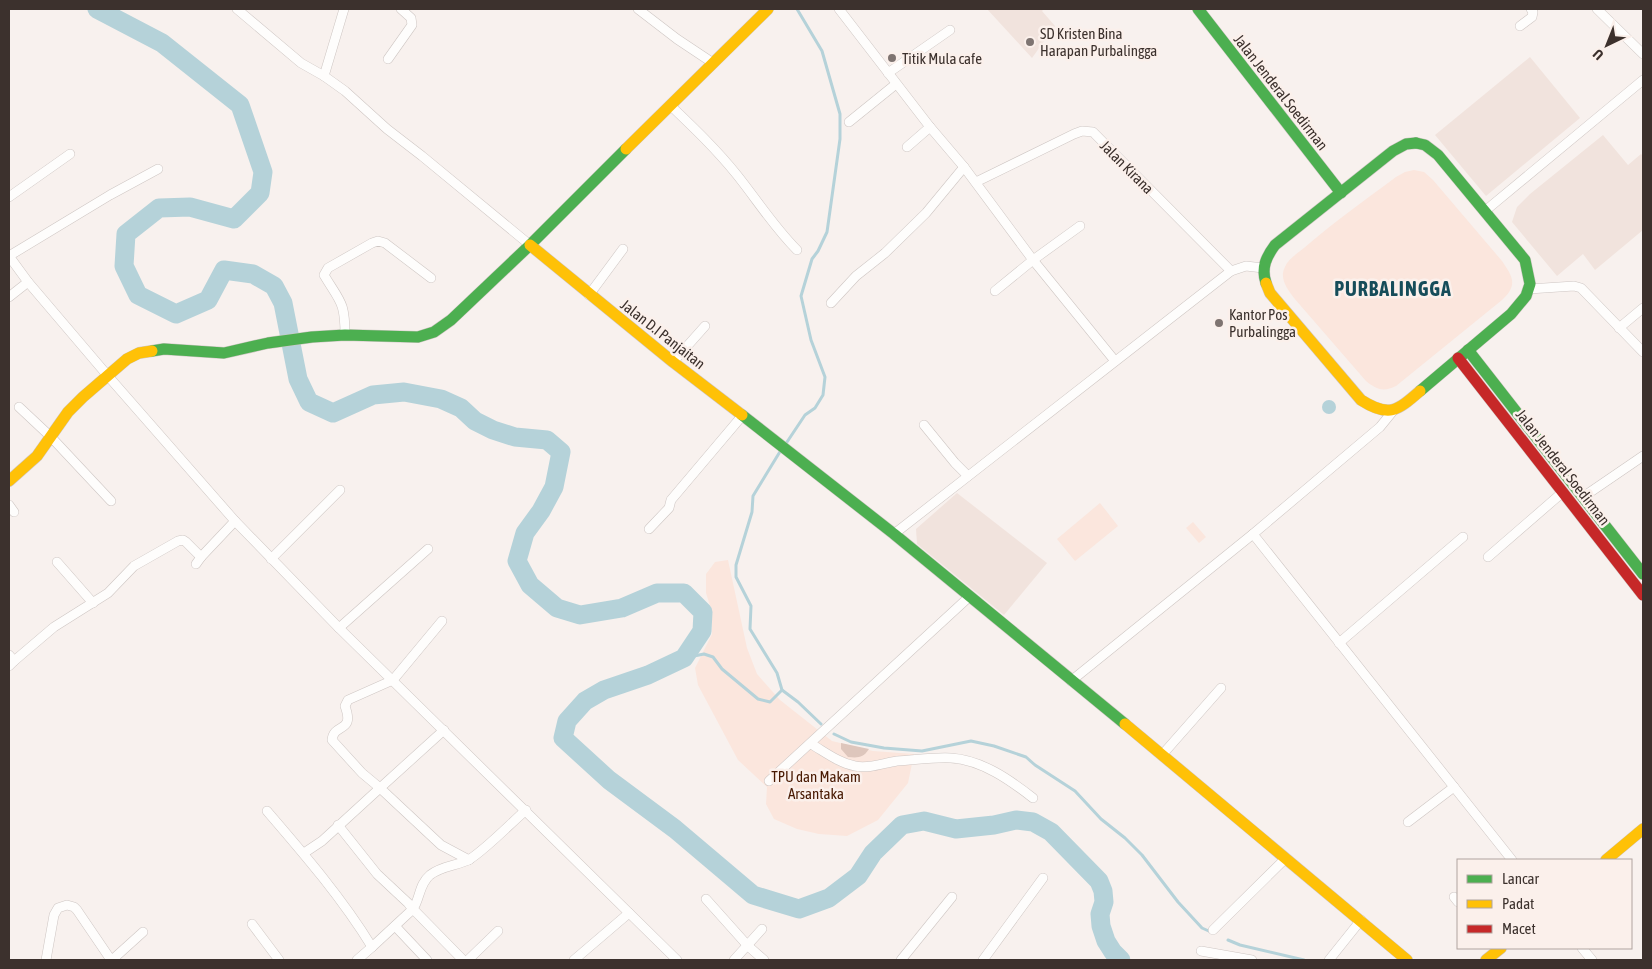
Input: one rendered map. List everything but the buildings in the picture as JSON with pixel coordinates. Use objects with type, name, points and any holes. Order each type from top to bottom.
[{"type":"street","points":[[237,9],[301,63],[324,76],[344,91],[387,129],[530,246]]},
{"type":"street","points":[[324,76],[344,9]]},
{"type":"street","points":[[388,59],[412,25],[411,18],[401,9]]},
{"type":"street","points":[[638,9],[713,63]]},
{"type":"street","points":[[9,481],[37,456],[68,412],[127,359],[147,351],[164,349],[224,353],[268,343],[312,337],[345,335],[418,337],[434,332],[452,320],[530,246],[768,9]]},
{"type":"street","points":[[839,9],[930,127],[976,182],[1033,260],[1115,361]]},
{"type":"street","name":"Jalan Jenderal Soedirman","points":[[1198,9],[1341,193]]},
{"type":"street","points":[[1520,26],[1532,17],[1533,12],[1531,9]]},
{"type":"street","points":[[1597,9],[1643,54]]},
{"type":"street","points":[[888,73],[950,30]]},
{"type":"street","points":[[1485,211],[1640,82],[1643,94]]},
{"type":"street","points":[[849,122],[896,84]]},
{"type":"street","points":[[671,106],[728,164],[780,233],[796,250]]},
{"type":"street","points":[[907,147],[930,127]]},
{"type":"street","name":"Jalan Kirana","points":[[976,182],[1074,134],[1093,132],[1231,271]]},
{"type":"street","points":[[1071,681],[1253,534],[1380,428],[1393,411],[1400,408],[1511,314],[1524,300],[1529,289],[1531,275],[1525,260],[1438,154],[1425,145],[1416,143],[1406,144],[1393,151],[1275,245],[1267,255],[1263,268],[1264,281],[1270,293],[1361,400],[1374,408],[1393,411]]},
{"type":"street","points":[[9,197],[70,154]]},
{"type":"street","points":[[831,303],[856,276],[885,253],[926,213],[964,167]]},
{"type":"street","points":[[158,169],[110,195],[9,256],[28,282],[108,376],[235,521],[271,559],[677,960]]},
{"type":"street","points":[[995,292],[1033,260],[1080,226]]},
{"type":"street","points":[[345,335],[344,308],[324,275],[328,268],[372,242],[378,241],[385,242],[431,278]]},
{"type":"street","name":"Jalan D.I Panjaitan","points":[[530,246],[673,362],[894,534],[1407,960]]},
{"type":"street","points":[[589,295],[623,249]]},
{"type":"street","points":[[894,534],[1231,271],[1246,266],[1263,268]]},
{"type":"street","points":[[9,297],[28,282]]},
{"type":"street","points":[[1529,289],[1574,286],[1581,288],[1643,352]]},
{"type":"street","points":[[1619,328],[1643,308]]},
{"type":"street","points":[[673,362],[706,326]]},
{"type":"street","name":"Jalan Jenderal Soedirman","points":[[1468,350],[1643,574]]},
{"type":"street","name":"Jalan Jenderal Soedirman","points":[[1458,358],[1643,595]]},
{"type":"street","points":[[19,407],[51,436],[112,501]]},
{"type":"street","points":[[649,529],[669,508],[671,500],[742,416]]},
{"type":"street","points":[[924,426],[955,464],[968,476]]},
{"type":"street","points":[[1583,497],[1627,469],[1643,456]]},
{"type":"street","points":[[271,559],[340,490]]},
{"type":"street","points":[[1488,557],[1563,492]]},
{"type":"street","points":[[10,660],[54,627],[112,589],[134,566],[183,540],[198,561],[235,521]]},
{"type":"street","points":[[1253,534],[1511,859]]},
{"type":"street","points":[[1339,643],[1463,537]]},
{"type":"street","points":[[339,628],[428,549]]},
{"type":"street","points":[[57,562],[93,603]]},
{"type":"street","points":[[769,781],[969,597]]},
{"type":"street","points":[[442,621],[393,680],[348,700],[345,706],[349,716],[348,721],[332,737],[334,744],[343,754],[441,845],[469,860]]},
{"type":"street","points":[[1162,755],[1221,688]]},
{"type":"street","points":[[304,853],[322,841],[444,730]]},
{"type":"street","points":[[814,741],[846,764],[857,766],[868,767],[895,762],[952,758],[974,763],[1004,777],[1033,798]]},
{"type":"street","points":[[1408,822],[1454,787]]},
{"type":"street","points":[[357,960],[413,910],[421,888],[430,875],[447,866],[469,860],[526,810]]},
{"type":"street","points":[[267,811],[304,853],[372,947]]},
{"type":"street","points":[[338,825],[377,874],[463,960]]},
{"type":"street","points":[[1607,859],[1643,829]]},
{"type":"street","points":[[1213,930],[1286,858]]},
{"type":"street","points":[[983,960],[1043,878]]},
{"type":"street","points":[[901,960],[952,897]]},
{"type":"street","points":[[706,899],[748,946],[764,960]]},
{"type":"street","points":[[46,960],[54,915],[58,908],[67,904],[77,910],[111,960],[143,932]]},
{"type":"street","points":[[574,960],[629,913]]},
{"type":"street","points":[[1329,960],[1361,920]]},
{"type":"street","points":[[252,924],[279,960]]},
{"type":"street","points":[[395,926],[427,960]]},
{"type":"street","points":[[734,960],[762,929]]},
{"type":"street","points":[[468,960],[498,931]]},
{"type":"street","points":[[1486,960],[1498,949]]},
{"type":"street","points":[[1583,949],[1592,960]]},
{"type":"street","points":[[1201,951],[1252,960]]},
{"type":"shaded area","name":"SD Kristen Bina Harapan Purbalingga","points":[[987,9],[1044,9],[1042,11],[1055,26],[1032,58]]},
{"type":"shaded area","points":[[1530,57],[1580,118],[1486,196],[1435,135]]},
{"type":"shaded area","points":[[1603,135],[1628,165],[1641,154],[1643,156],[1643,230],[1595,270],[1583,254],[1557,276],[1512,222],[1517,207],[1530,194]]},
{"type":"shaded area","points":[[957,493],[1047,563],[1004,615],[917,544],[916,529]]},
{"type":"shaded area","points":[[841,743],[869,749],[860,757],[848,757],[841,749]]},
{"type":"green space","points":[[1414,170],[1424,172],[1433,180],[1502,261],[1511,276],[1512,285],[1502,300],[1396,386],[1381,389],[1366,381],[1294,298],[1283,279],[1283,271],[1291,259],[1338,221],[1396,177]]},
{"type":"green space","points":[[1100,503],[1118,526],[1075,561],[1057,539]]},
{"type":"green space","points":[[1193,522],[1206,537],[1199,543],[1186,528]]},
{"type":"green space","name":"TPU dan Makam Arsantaka","points":[[728,560],[747,648],[757,674],[780,700],[832,741],[873,751],[914,754],[908,783],[878,820],[847,836],[819,834],[797,829],[774,819],[766,804],[767,787],[738,760],[698,685],[695,668],[712,634],[712,612],[706,593],[706,574],[715,562]]},
{"type":"water","points":[[1329,400],[1334,402],[1336,407],[1334,412],[1329,414],[1324,412],[1322,407],[1324,402]]},
{"type":"waterway","points":[[97,9],[162,43],[240,105],[263,172],[260,193],[234,219],[190,207],[159,208],[126,234],[124,266],[138,295],[176,314],[208,300],[224,270],[253,274],[274,286],[283,303],[298,379],[309,402],[333,413],[373,395],[404,392],[441,399],[461,408],[475,421],[493,430],[515,437],[547,440],[561,452],[554,487],[541,511],[525,533],[517,561],[530,585],[557,608],[580,615],[622,608],[657,593],[684,593],[703,612],[702,631],[684,658],[648,675],[604,690],[585,701],[567,721],[563,738],[609,780],[675,829],[753,895],[799,909],[829,898],[858,876],[873,853],[902,825],[924,821],[956,829],[994,825],[1016,820],[1033,822],[1051,832],[1099,881],[1103,891],[1104,902],[1100,914],[1101,926],[1106,941],[1121,960]]},
{"type":"waterway","points":[[785,445],[805,415],[815,408],[823,395],[825,377],[811,340],[801,296],[812,259],[827,232],[840,139],[840,114],[822,51],[797,9]]},
{"type":"waterway","points":[[781,450],[753,496],[752,512],[736,565],[736,577],[751,606],[750,629],[777,673],[782,690],[821,724]]},
{"type":"waterway","points":[[684,658],[704,654],[713,657],[722,669],[758,699],[770,702],[782,690]]},
{"type":"waterway","points":[[834,734],[851,742],[884,748],[922,751],[971,741],[994,746],[1026,757],[1075,791],[1101,819],[1125,838],[1142,855],[1178,902],[1202,928],[1211,932]]},
{"type":"waterway","points":[[1228,940],[1240,945],[1304,960]]},
{"type":"traffic: fast","points":[[1198,9],[1341,193]]},
{"type":"traffic: fast","points":[[1416,143],[1425,145],[1438,155],[1525,260],[1530,284],[1526,296],[1511,314],[1420,391]]},
{"type":"traffic: fast","points":[[1266,283],[1265,263],[1275,245],[1393,151],[1406,144],[1416,143]]},
{"type":"traffic: fast","points":[[152,351],[164,349],[224,353],[268,343],[312,337],[345,335],[418,337],[434,332],[451,320],[530,245],[626,149]]},
{"type":"traffic: fast","points":[[1468,350],[1643,574]]},
{"type":"traffic: fast","points":[[742,415],[894,534],[1125,724]]},
{"type":"traffic: slow","points":[[626,149],[768,9]]},
{"type":"traffic: slow","points":[[530,245],[673,362],[742,415]]},
{"type":"traffic: slow","points":[[1266,283],[1270,293],[1361,400],[1379,409],[1392,410],[1405,403],[1420,391]]},
{"type":"traffic: slow","points":[[9,481],[37,456],[68,412],[83,397],[127,359],[139,353],[152,351]]},
{"type":"traffic: slow","points":[[1125,724],[1407,960]]},
{"type":"traffic: slow","points":[[1607,859],[1643,829]]},
{"type":"traffic: slow","points":[[1486,960],[1500,949]]},
{"type":"traffic: jam","points":[[1458,358],[1643,595]]},
{"type":"place","name":"SD Kristen Bina Harapan Purbalingga","points":[[1030,42]]},
{"type":"place","name":"Titik Mula cafe","points":[[892,58]]},
{"type":"place","name":"Kantor Pos Purbalingga","points":[[1219,323]]},
{"type":"district","name":"PURBALINGGA","points":[[1393,288]]}]
